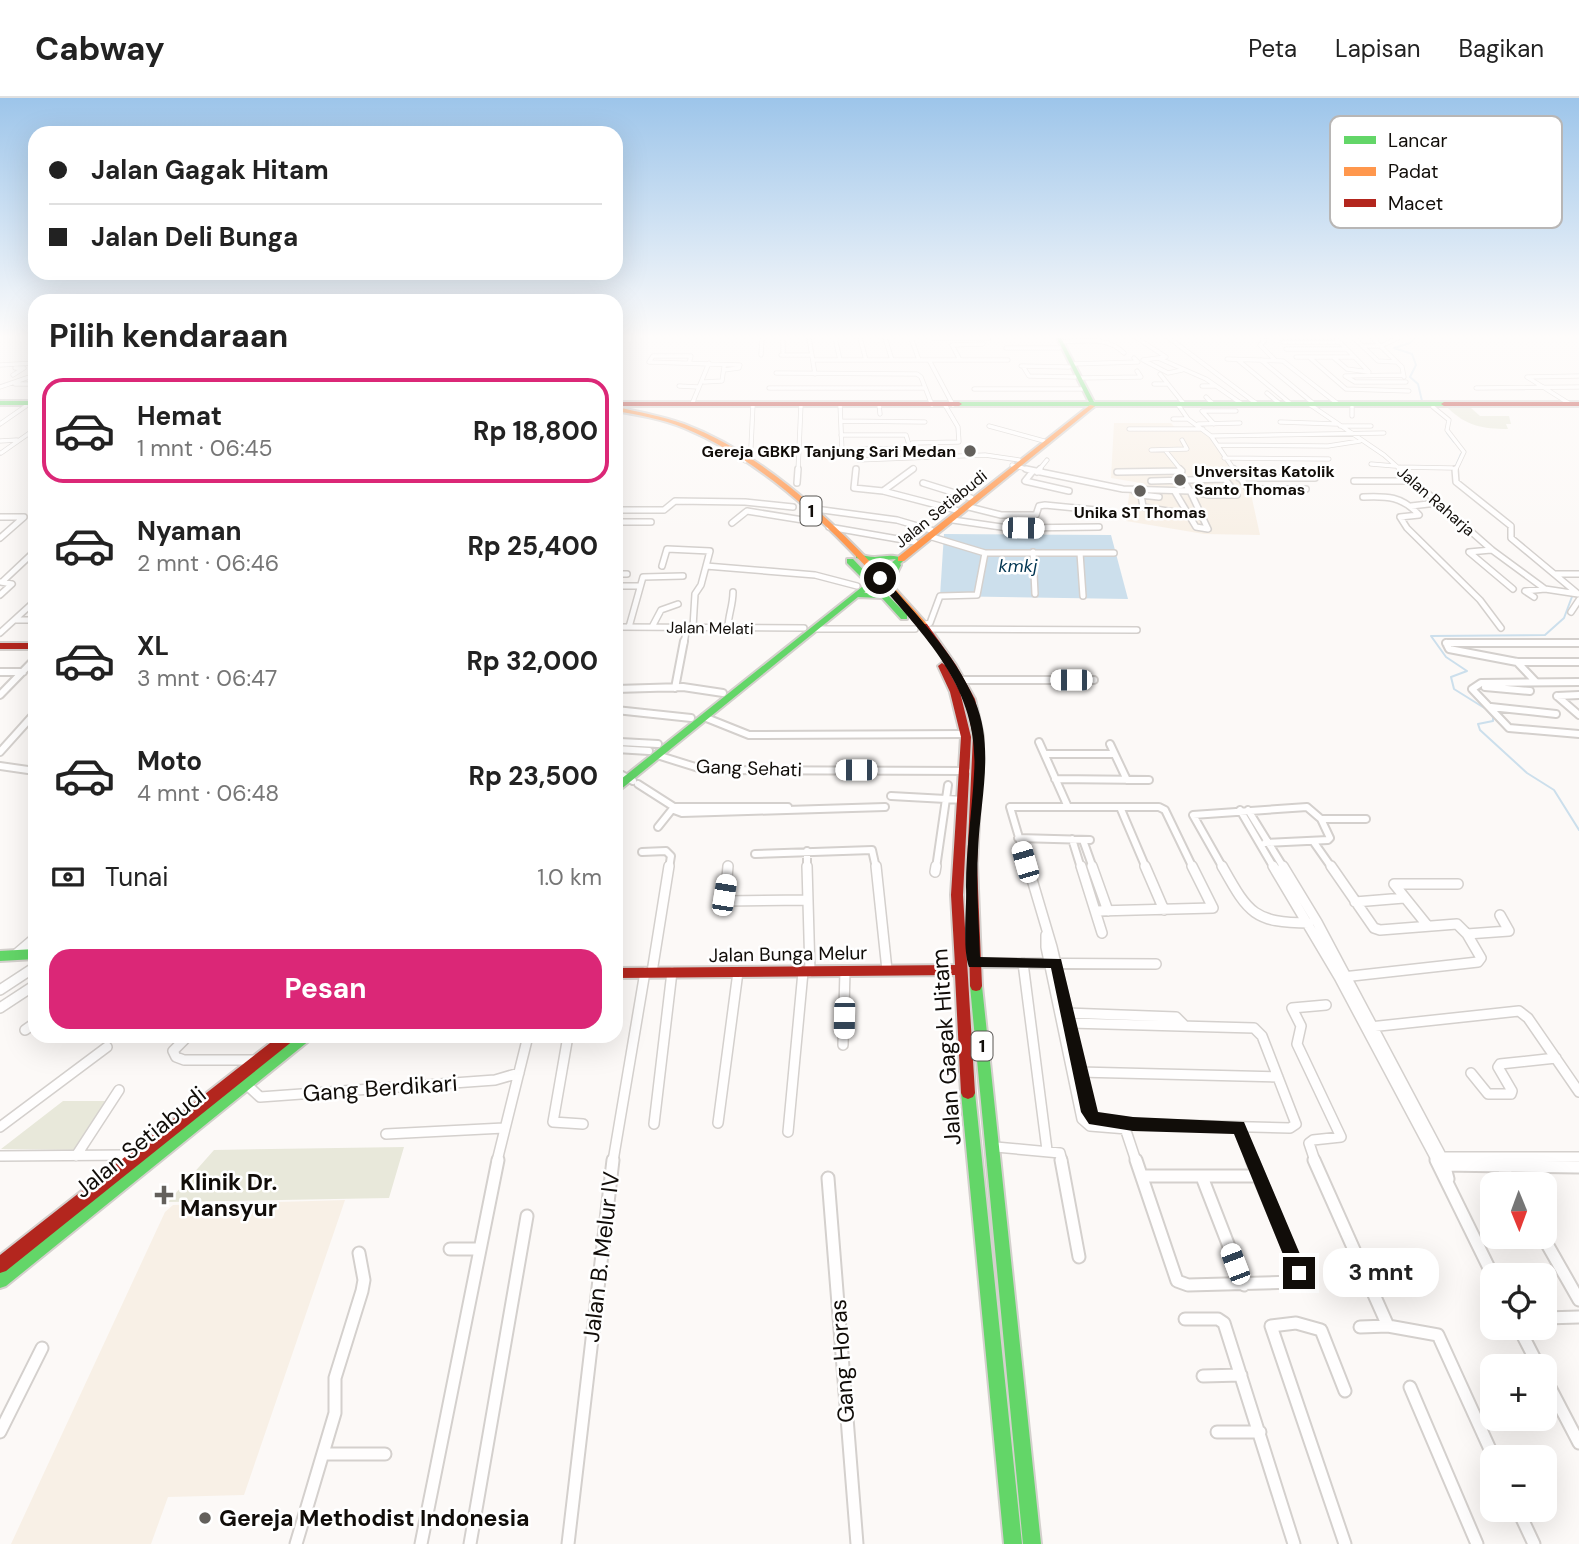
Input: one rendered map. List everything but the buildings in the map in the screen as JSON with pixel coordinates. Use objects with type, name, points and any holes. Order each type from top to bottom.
[{"type":"main road","points":[[852,405],[880,409],[926,405]]},
{"type":"main road","name":"Jalan Setiabudi","points":[[1017,464],[1061,430],[1075,405]]},
{"type":"main road","points":[[1189,405],[1237,409],[1303,405]]},
{"type":"main road","points":[[1225,405],[1237,409],[1251,405]]},
{"type":"main road","points":[[1315,405],[1352,411],[1418,405]]},
{"type":"main road","name":"1","points":[[623,412],[677,430],[739,460],[808,508],[859,556],[871,585]]},
{"type":"main road","name":"Jalan Setiabudi","points":[[897,561],[1061,430]]},
{"type":"main road","name":"1","points":[[739,460],[809,521],[871,585]]},
{"type":"main road","name":"Jalan Setiabudi","points":[[654,750],[704,717],[809,629],[871,585],[915,542],[932,533]]},
{"type":"main road","points":[[859,556],[897,561]]},
{"type":"main road","name":"Jalan Gagak Hitam","points":[[871,585],[920,627],[961,680],[977,724],[980,772],[973,837],[974,963],[1032,1544]]},
{"type":"main road","name":"Jalan Gagak Hitam","points":[[920,627],[950,680],[963,712],[967,734],[968,771],[959,836],[957,876],[960,970],[1013,1544]]},
{"type":"main road","points":[[0,646],[28,646]]},
{"type":"main road","name":"Jalan Setiabudi","points":[[627,779],[654,750],[691,718],[749,677]]},
{"type":"main road","points":[[0,956],[28,955]]},
{"type":"main road","name":"Jalan Bunga Melur","points":[[623,973],[960,970]]},
{"type":"main road","name":"Jalan Setiabudi","points":[[0,1265],[280,1043]]},
{"type":"main road","name":"Jalan Setiabudi","points":[[0,1280],[296,1043]]},
{"type":"main road","points":[[984,1250],[1002,1250]]},
{"type":"street","points":[[739,460],[751,447],[753,405]]},
{"type":"street","points":[[797,483],[801,405]]},
{"type":"street","points":[[840,405],[842,451]]},
{"type":"street","points":[[912,443],[959,442],[949,405]]},
{"type":"street","points":[[1182,405],[1188,419]]},
{"type":"street","points":[[1214,424],[1202,411],[1237,409],[1237,405]]},
{"type":"street","name":"Jalan Raharja","points":[[1313,405],[1397,466],[1492,550],[1545,589],[1578,596]]},
{"type":"street","points":[[1425,405],[1449,421],[1447,430],[1464,452],[1459,457],[1454,477],[1456,482],[1511,526],[1514,542],[1578,596],[1571,612]]},
{"type":"street","points":[[0,424],[28,407]]},
{"type":"street","points":[[1173,419],[1188,419],[1198,424],[1211,436],[1224,458],[1249,489],[1306,489]]},
{"type":"street","points":[[841,422],[925,422]]},
{"type":"street","points":[[1280,422],[1371,426]]},
{"type":"street","points":[[1198,424],[1240,424]]},
{"type":"street","points":[[989,426],[1044,441]]},
{"type":"street","points":[[1129,429],[1203,429]]},
{"type":"street","points":[[1,453],[28,431]]},
{"type":"street","points":[[1211,436],[1384,433]]},
{"type":"street","points":[[841,435],[856,435],[906,435],[910,448],[859,446],[856,435]]},
{"type":"street","points":[[885,435],[887,444]]},
{"type":"street","points":[[0,441],[19,440]]},
{"type":"street","points":[[1151,450],[1187,449],[1182,440]]},
{"type":"street","points":[[1218,445],[1328,446],[1361,441]]},
{"type":"street","points":[[1350,443],[1351,449]]},
{"type":"street","points":[[1117,472],[1182,471],[1166,450]]},
{"type":"street","points":[[858,460],[995,455],[1035,471],[1131,488],[1237,495],[1225,479],[1151,481]]},
{"type":"street","points":[[1224,458],[1329,459]]},
{"type":"street","points":[[1047,460],[1025,481],[1069,491]]},
{"type":"street","points":[[1371,464],[1452,468]]},
{"type":"street","points":[[883,491],[914,468]]},
{"type":"street","points":[[856,469],[853,488],[883,491],[962,509],[1001,515],[1036,515],[1039,506],[1045,505],[1096,510]]},
{"type":"street","points":[[1175,492],[1196,527],[1208,529],[1178,472]]},
{"type":"street","points":[[1239,478],[1315,478]]},
{"type":"street","points":[[1354,481],[1413,481]]},
{"type":"street","points":[[923,483],[962,509],[1008,528],[1099,527]]},
{"type":"street","points":[[1131,488],[1141,495],[1158,497]]},
{"type":"street","points":[[678,501],[680,492]]},
{"type":"street","points":[[1141,495],[1143,507],[1174,512]]},
{"type":"street","points":[[1363,497],[1392,496],[1405,506],[1437,503]]},
{"type":"street","points":[[623,510],[666,509],[671,502],[678,501],[745,502],[793,507]]},
{"type":"street","points":[[1411,506],[1419,515],[1400,517],[1406,528],[1472,589],[1501,628]]},
{"type":"street","points":[[808,508],[897,520],[985,553],[1114,553]]},
{"type":"street","points":[[623,522],[649,524],[658,510]]},
{"type":"street","points":[[732,523],[747,511],[809,521]]},
{"type":"street","points":[[0,517],[24,517],[0,538]]},
{"type":"street","points":[[829,527],[915,542]]},
{"type":"street","points":[[662,566],[666,550],[671,548],[708,549],[674,688]]},
{"type":"street","points":[[1492,550],[1469,552],[1513,589]]},
{"type":"street","points":[[1033,552],[1035,594]]},
{"type":"street","points":[[1080,552],[1083,596]]},
{"type":"street","points":[[920,627],[930,623],[940,596],[978,595],[985,553]]},
{"type":"street","points":[[1,582],[28,557]]},
{"type":"street","points":[[706,566],[815,575],[871,585]]},
{"type":"street","points":[[1554,574],[1579,574]]},
{"type":"street","points":[[629,627],[640,586],[646,575],[683,576]]},
{"type":"street","points":[[0,596],[12,584],[1,582]]},
{"type":"street","points":[[623,586],[640,586]]},
{"type":"street","points":[[1534,597],[1525,591],[1545,589]]},
{"type":"street","points":[[728,628],[728,618],[733,611],[733,592]]},
{"type":"street","points":[[652,627],[658,611],[665,606],[678,604]]},
{"type":"street","points":[[0,633],[28,607]]},
{"type":"street","points":[[14,620],[28,620]]},
{"type":"street","name":"Jalan Melati","points":[[623,627],[1137,629]]},
{"type":"street","points":[[1579,643],[1446,643],[1449,649],[1517,662],[1579,662]]},
{"type":"street","points":[[1517,662],[1536,682]]},
{"type":"street","points":[[0,695],[28,667]]},
{"type":"street","points":[[0,672],[23,672]]},
{"type":"street","points":[[961,680],[1094,680]]},
{"type":"street","points":[[1579,682],[1481,683],[1472,689],[1509,728],[1579,734]]},
{"type":"street","points":[[1475,686],[1530,691]]},
{"type":"street","points":[[623,689],[674,688],[723,693]]},
{"type":"street","points":[[1579,695],[1557,696],[1579,715]]},
{"type":"street","points":[[1490,707],[1556,714]]},
{"type":"street","points":[[623,711],[691,718]]},
{"type":"street","points":[[704,717],[749,734],[967,734]]},
{"type":"street","points":[[0,752],[28,721]]},
{"type":"street","points":[[1040,742],[1068,807]]},
{"type":"street","points":[[1110,744],[1127,780]]},
{"type":"street","name":"Gang Sehati","points":[[623,747],[654,750],[705,770],[968,771]]},
{"type":"street","points":[[1045,754],[1114,754]]},
{"type":"street","points":[[0,766],[28,770]]},
{"type":"street","points":[[627,779],[682,813],[885,807]]},
{"type":"street","points":[[1055,779],[1149,780]]},
{"type":"street","points":[[935,872],[948,785]]},
{"type":"street","points":[[891,796],[964,800]]},
{"type":"street","points":[[1065,1018],[1254,1028],[1262,1037],[1295,1126],[1086,1125],[1046,932],[1009,809],[1011,807],[1164,809],[1212,904],[1212,909],[1097,911]]},
{"type":"street","points":[[1120,807],[1164,910]]},
{"type":"street","points":[[1264,844],[1330,838],[1321,819],[1307,807],[1193,815],[1243,903],[1251,911],[1272,923],[1312,923]]},
{"type":"street","points":[[657,827],[674,808]]},
{"type":"street","points":[[1244,810],[1343,977],[1440,1161],[1487,1263]]},
{"type":"street","points":[[1321,819],[1366,819]]},
{"type":"street","points":[[940,834],[973,837]]},
{"type":"street","points":[[1018,838],[1086,840],[1108,911]]},
{"type":"street","points":[[1072,839],[1102,933]]},
{"type":"street","points":[[1313,841],[1377,930],[1456,923],[1477,950],[1480,962],[1343,977]]},
{"type":"street","points":[[755,854],[872,850],[875,855],[887,970]]},
{"type":"street","points":[[788,1132],[807,972],[807,851]]},
{"type":"street","name":"Jalan B. Melur IV","points":[[568,1544],[615,1146],[671,856],[667,852],[642,852]]},
{"type":"street","points":[[728,866],[725,901],[808,900]]},
{"type":"street","points":[[1427,925],[1394,884],[1458,884]]},
{"type":"street","points":[[1355,902],[1404,898]]},
{"type":"street","points":[[1467,934],[1509,931],[1500,915]]},
{"type":"street","points":[[15,956],[28,944]]},
{"type":"street","points":[[974,963],[1156,964]]},
{"type":"street","points":[[1023,963],[1047,1150]]},
{"type":"street","points":[[844,1045],[845,971]]},
{"type":"street","points":[[0,990],[28,972]]},
{"type":"street","points":[[654,1124],[672,972]]},
{"type":"street","points":[[718,1123],[738,972]]},
{"type":"street","points":[[0,1008],[28,990]]},
{"type":"street","points":[[1326,1005],[1292,1008],[1301,1027],[1297,1044],[1341,1137],[1313,1140],[1309,1143],[1310,1150],[1388,1326]]},
{"type":"street","points":[[1369,1027],[1519,1011],[1528,1018],[1579,1092]]},
{"type":"street","points":[[24,1030],[28,1027]]},
{"type":"street","points":[[181,1043],[173,1051],[176,1057],[184,1060],[259,1060]]},
{"type":"street","points":[[421,1544],[478,1249],[504,1128],[526,1043]]},
{"type":"street","points":[[567,1043],[552,1122],[583,1124]]},
{"type":"street","points":[[0,1127],[107,1047]]},
{"type":"street","points":[[1471,1073],[1488,1094],[1503,1096],[1511,1094],[1512,1091],[1499,1067],[1501,1063],[1556,1058]]},
{"type":"street","points":[[1077,1072],[1278,1077]]},
{"type":"street","name":"Gang Berdikari","points":[[246,1084],[260,1097],[495,1080],[519,1073]]},
{"type":"street","points":[[76,1156],[119,1090]]},
{"type":"street","points":[[1127,1125],[1177,1280],[1188,1285],[1290,1283],[1300,1278],[1239,1127]]},
{"type":"street","points":[[386,1134],[504,1128]]},
{"type":"street","points":[[992,1147],[1047,1150],[1060,1154],[1079,1257]]},
{"type":"street","points":[[0,1156],[154,1157]]},
{"type":"street","points":[[1499,1162],[1579,1157]]},
{"type":"street","points":[[1440,1161],[1579,1167]]},
{"type":"street","points":[[1499,1162],[1505,1172]]},
{"type":"street","points":[[1143,1176],[1258,1176]]},
{"type":"street","points":[[1202,1177],[1244,1285]]},
{"type":"street","name":"Gang Horas","points":[[828,1178],[857,1544]]},
{"type":"street","points":[[470,1544],[527,1216]]},
{"type":"street","points":[[450,1250],[478,1249]]},
{"type":"street","points":[[1550,1250],[1579,1300]]},
{"type":"street","points":[[296,1544],[335,1413],[335,1378],[362,1291],[364,1280],[359,1253]]},
{"type":"street","points":[[1557,1318],[1579,1317]]},
{"type":"street","points":[[1185,1319],[1221,1320],[1260,1432],[1294,1544]]},
{"type":"street","points":[[1345,1391],[1321,1330],[1301,1324],[1279,1323],[1271,1326],[1345,1544]]},
{"type":"street","points":[[1360,1327],[1388,1326],[1438,1335],[1488,1445]]},
{"type":"street","points":[[0,1432],[42,1348]]},
{"type":"street","points":[[1203,1376],[1241,1375]]},
{"type":"street","points":[[1410,1387],[1477,1544]]},
{"type":"street","points":[[1557,1401],[1579,1443]]},
{"type":"street","points":[[1217,1432],[1260,1432]]},
{"type":"street","points":[[323,1454],[385,1454]]},
{"type":"street","points":[[1524,1522],[1534,1544]]},
{"type":"shaded area","points":[[1448,408],[1471,408],[1480,416],[1509,416],[1511,424],[1506,424],[1508,429],[1475,425],[1461,419]]},
{"type":"shaded area","name":"Unversitas Katolik Santo Thomas","points":[[1114,423],[1171,423],[1177,430],[1206,430],[1251,494],[1260,535],[1204,534],[1126,521],[1130,487],[1144,487],[1141,483],[1111,478]]},
{"type":"shaded area","points":[[63,1101],[105,1101],[76,1150],[1,1149]]},
{"type":"shaded area","points":[[404,1147],[389,1198],[168,1202],[214,1150]]},
{"type":"shaded area","points":[[345,1200],[244,1495],[168,1497],[151,1544],[11,1544],[165,1212],[173,1205]]},
{"type":"water","name":"kmkj","points":[[944,534],[1111,535],[1128,599],[940,596]]},
{"type":"waterway","points":[[1447,433],[1454,442]]},
{"type":"waterway","points":[[1455,468],[1461,454]]},
{"type":"waterway","points":[[1510,540],[1535,561]]},
{"type":"waterway","points":[[1573,594],[1564,618],[1545,635],[1431,636],[1446,657],[1467,671],[1451,677],[1454,689],[1486,709],[1493,717],[1493,721],[1478,724],[1480,730],[1527,773],[1554,790],[1579,830]]},
{"type":"traffic: fast","points":[[859,556],[872,559],[896,557]]},
{"type":"traffic: fast","points":[[623,782],[901,559]]},
{"type":"traffic: fast","points":[[850,561],[904,617]]},
{"type":"traffic: fast","points":[[887,585],[897,565]]},
{"type":"traffic: fast","points":[[857,595],[883,596]]},
{"type":"traffic: fast","points":[[0,956],[28,954]]},
{"type":"traffic: fast","points":[[976,986],[1032,1544]]},
{"type":"traffic: fast","points":[[0,1280],[296,1043]]},
{"type":"traffic: fast","points":[[968,1093],[1013,1544]]},
{"type":"traffic: slow","points":[[901,559],[1092,406]]},
{"type":"traffic: slow","points":[[623,410],[684,426],[724,445],[756,466],[818,516],[875,572],[924,626]]},
{"type":"traffic: jam","points":[[924,626],[952,665],[970,699],[978,736],[972,864],[976,986]]},
{"type":"traffic: jam","points":[[0,646],[28,646]]},
{"type":"traffic: jam","points":[[942,666],[955,692],[966,737],[957,895],[968,1093]]},
{"type":"traffic: jam","points":[[623,973],[960,970]]},
{"type":"traffic: jam","points":[[0,1265],[280,1043]]},
{"type":"place","name":"Gereja GBKP Tanjung Sari Medan","points":[[970,451]]},
{"type":"place","name":"Unversitas Katolik Santo Thomas","points":[[1180,480]]},
{"type":"place","name":"Unika ST Thomas","points":[[1140,491]]},
{"type":"place","name":"Klinik Dr. Mansyur","points":[[164,1195]]},
{"type":"place","name":"Gereja Methodist Indonesia","points":[[205,1518]]},
{"type":"route","points":[[880,578],[948,658],[971,702],[977,724],[980,772],[972,850],[974,963],[1056,963],[1089,1112],[1094,1119],[1133,1124],[1239,1127],[1299,1273]]}]
